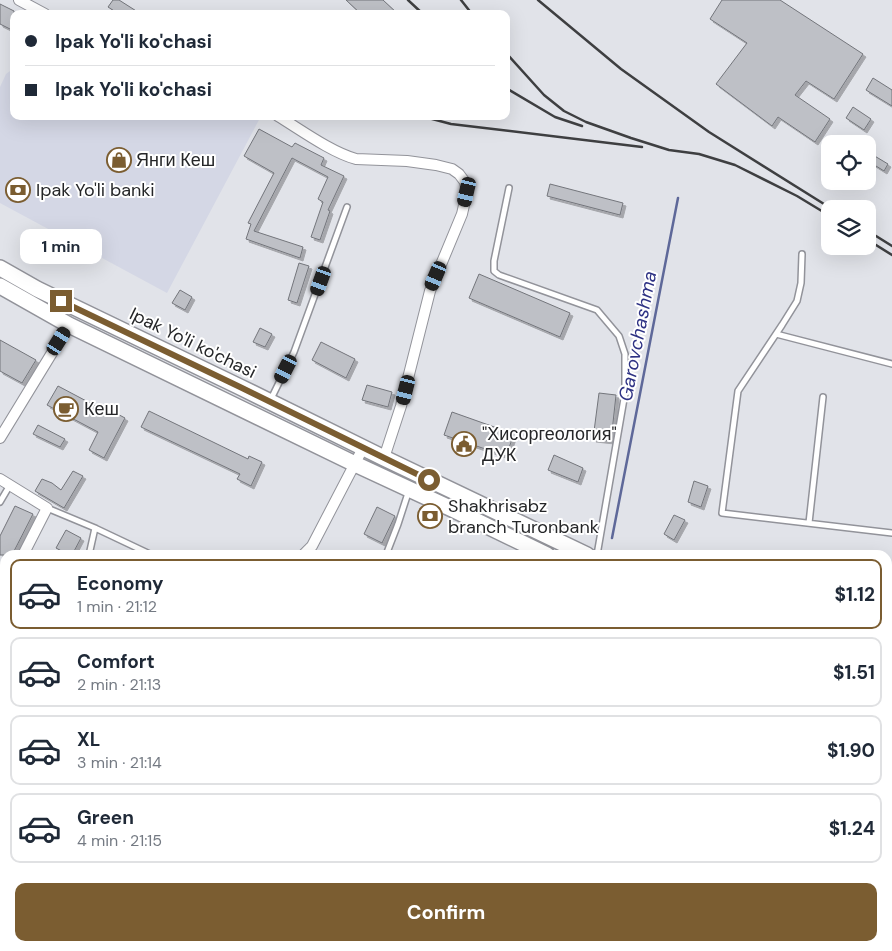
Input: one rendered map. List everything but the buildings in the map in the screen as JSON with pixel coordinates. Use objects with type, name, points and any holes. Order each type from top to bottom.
[{"type":"main road","name":"Ipak Yo'li ko'chasi","points":[[0,268],[37,289],[577,550]]},
{"type":"main road","points":[[0,286],[69,325],[537,550]]},
{"type":"street","points":[[19,0],[38,10]]},
{"type":"street","points":[[285,120],[349,157],[436,165],[452,169],[465,182],[467,192],[462,214],[430,291],[401,406],[384,458]]},
{"type":"street","points":[[0,438],[69,325]]},
{"type":"street","points":[[312,550],[363,448]]},
{"type":"street","points":[[0,479],[47,508],[26,550]]},
{"type":"lane","points":[[509,188],[494,262],[494,271],[499,275],[597,310],[619,336],[626,354],[625,393],[597,550]]},
{"type":"lane","points":[[270,401],[294,352],[347,207]]},
{"type":"lane","points":[[802,254],[801,283],[797,301],[738,391],[722,513],[892,533]]},
{"type":"lane","points":[[776,334],[892,364]]},
{"type":"lane","points":[[808,523],[823,397]]},
{"type":"lane","points":[[0,502],[10,485]]},
{"type":"lane","points":[[388,550],[409,489]]},
{"type":"lane","points":[[47,508],[96,528],[142,550]]},
{"type":"lane","points":[[90,550],[96,528]]},
{"type":"shaded area","name":"Янги Кеш","points":[[10,71],[10,120],[259,120],[167,293],[0,203],[0,87],[6,74]]},
{"type":"waterway","name":"Garovchashma","points":[[612,538],[678,198]]},
{"type":"railway","points":[[408,0],[419,10]]},
{"type":"railway","points":[[461,0],[469,10]]},
{"type":"railway","points":[[538,0],[621,69],[709,132],[821,202]]},
{"type":"railway","points":[[510,57],[544,95],[564,111],[586,122],[669,150],[699,154],[735,165],[797,196],[821,211]]},
{"type":"railway","points":[[510,90],[555,117],[582,126]]},
{"type":"railway","points":[[436,120],[451,124],[642,147]]},
{"type":"railway","points":[[876,236],[892,246]]},
{"type":"railway","points":[[876,245],[892,255]]},
{"type":"place","name":"Янги Кеш","points":[[119,160]]},
{"type":"place","name":"Ipak Yo'li banki","points":[[18,190]]},
{"type":"place","name":"Кеш","points":[[66,409]]},
{"type":"place","name":"\"Хисоргеология\" ДУК","points":[[464,444]]},
{"type":"place","name":"Shakhrisabz branch Turonbank","points":[[430,516]]},
{"type":"route","points":[[61,301],[429,480]]}]
